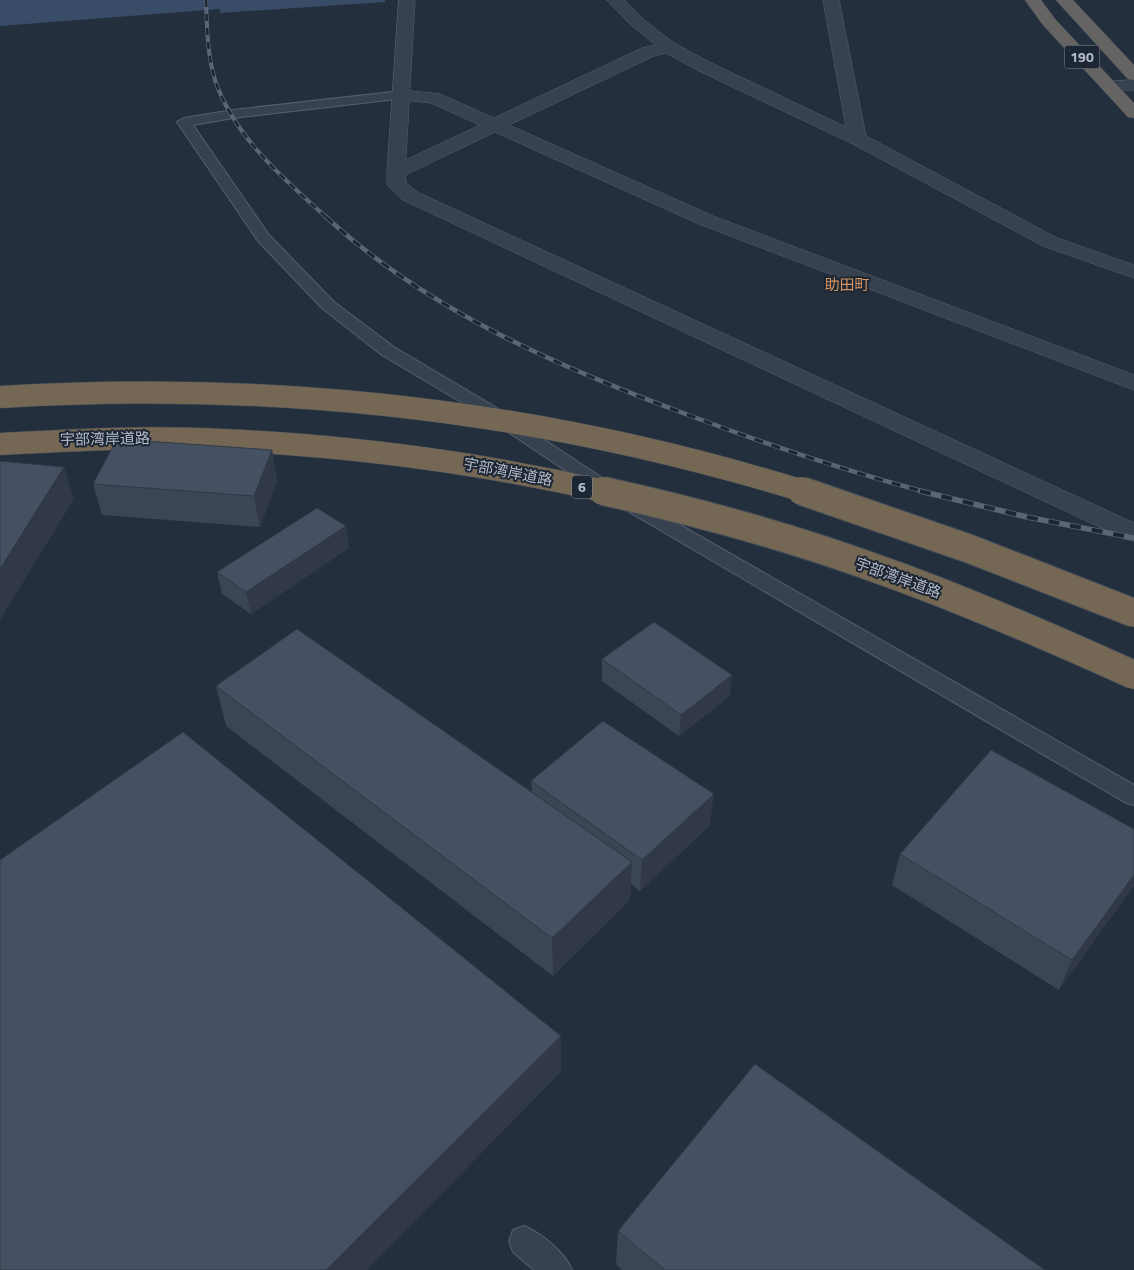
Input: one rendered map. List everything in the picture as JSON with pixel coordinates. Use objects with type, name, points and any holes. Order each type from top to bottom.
[{"type":"highway","name":"190","points":[[1032,0],[1049,22],[1134,113]]},
{"type":"highway","name":"190","points":[[1064,0],[1134,75]]},
{"type":"highway","points":[[0,397],[140,391],[282,396],[425,409],[557,430],[693,460],[840,503],[1011,564],[1134,612]]},
{"type":"highway","name":"宇部湾岸道路","points":[[0,444],[84,439],[158,438],[308,445],[458,463],[597,490],[736,524],[883,571],[970,604],[1134,675]]},
{"type":"street","points":[[407,0],[396,172],[397,185],[410,196],[442,213],[1134,533]]},
{"type":"street","points":[[615,0],[637,22],[668,47],[705,67],[857,140],[1050,242],[1134,272]]},
{"type":"street","points":[[831,0],[857,140]]},
{"type":"street","points":[[396,172],[493,124],[648,52],[668,47]]},
{"type":"street","points":[[1109,86],[1134,85]]},
{"type":"street","points":[[401,95],[434,98],[706,220],[1134,383]]},
{"type":"lane","points":[[401,95],[233,114],[184,122],[263,238],[328,305],[388,350],[489,411],[621,499],[1134,796]]},
{"type":"lane","points":[[524,1241],[558,1270]]},
{"type":"water","points":[[0,0],[385,0],[385,2],[220,13],[220,9],[0,26]]},
{"type":"building","points":[[117,439],[272,450],[254,496],[93,484]]},
{"type":"building","points":[[0,461],[64,467],[0,569]]},
{"type":"building","points":[[317,508],[346,526],[246,592],[217,572]]},
{"type":"building","points":[[654,622],[732,675],[681,715],[602,659]]},
{"type":"building","points":[[297,629],[632,862],[552,938],[216,686]]},
{"type":"building","points":[[603,721],[714,794],[642,860],[531,781]]},
{"type":"building","points":[[183,732],[561,1036],[326,1270],[0,1270],[0,860]]},
{"type":"building","points":[[991,750],[1134,829],[1134,875],[1072,960],[900,854]]},
{"type":"building","points":[[755,1064],[1045,1270],[665,1270],[618,1231]]},
{"type":"railway","points":[[206,0],[210,60],[215,80],[234,120],[262,156],[327,218]]},
{"type":"railway","points":[[326,217],[366,251],[408,281],[453,309],[546,357],[643,398],[749,437],[807,457],[925,492]]},
{"type":"railway","points":[[920,491],[1027,517],[1134,538]]},
{"type":"district","name":"助田町","points":[[847,285]]}]
